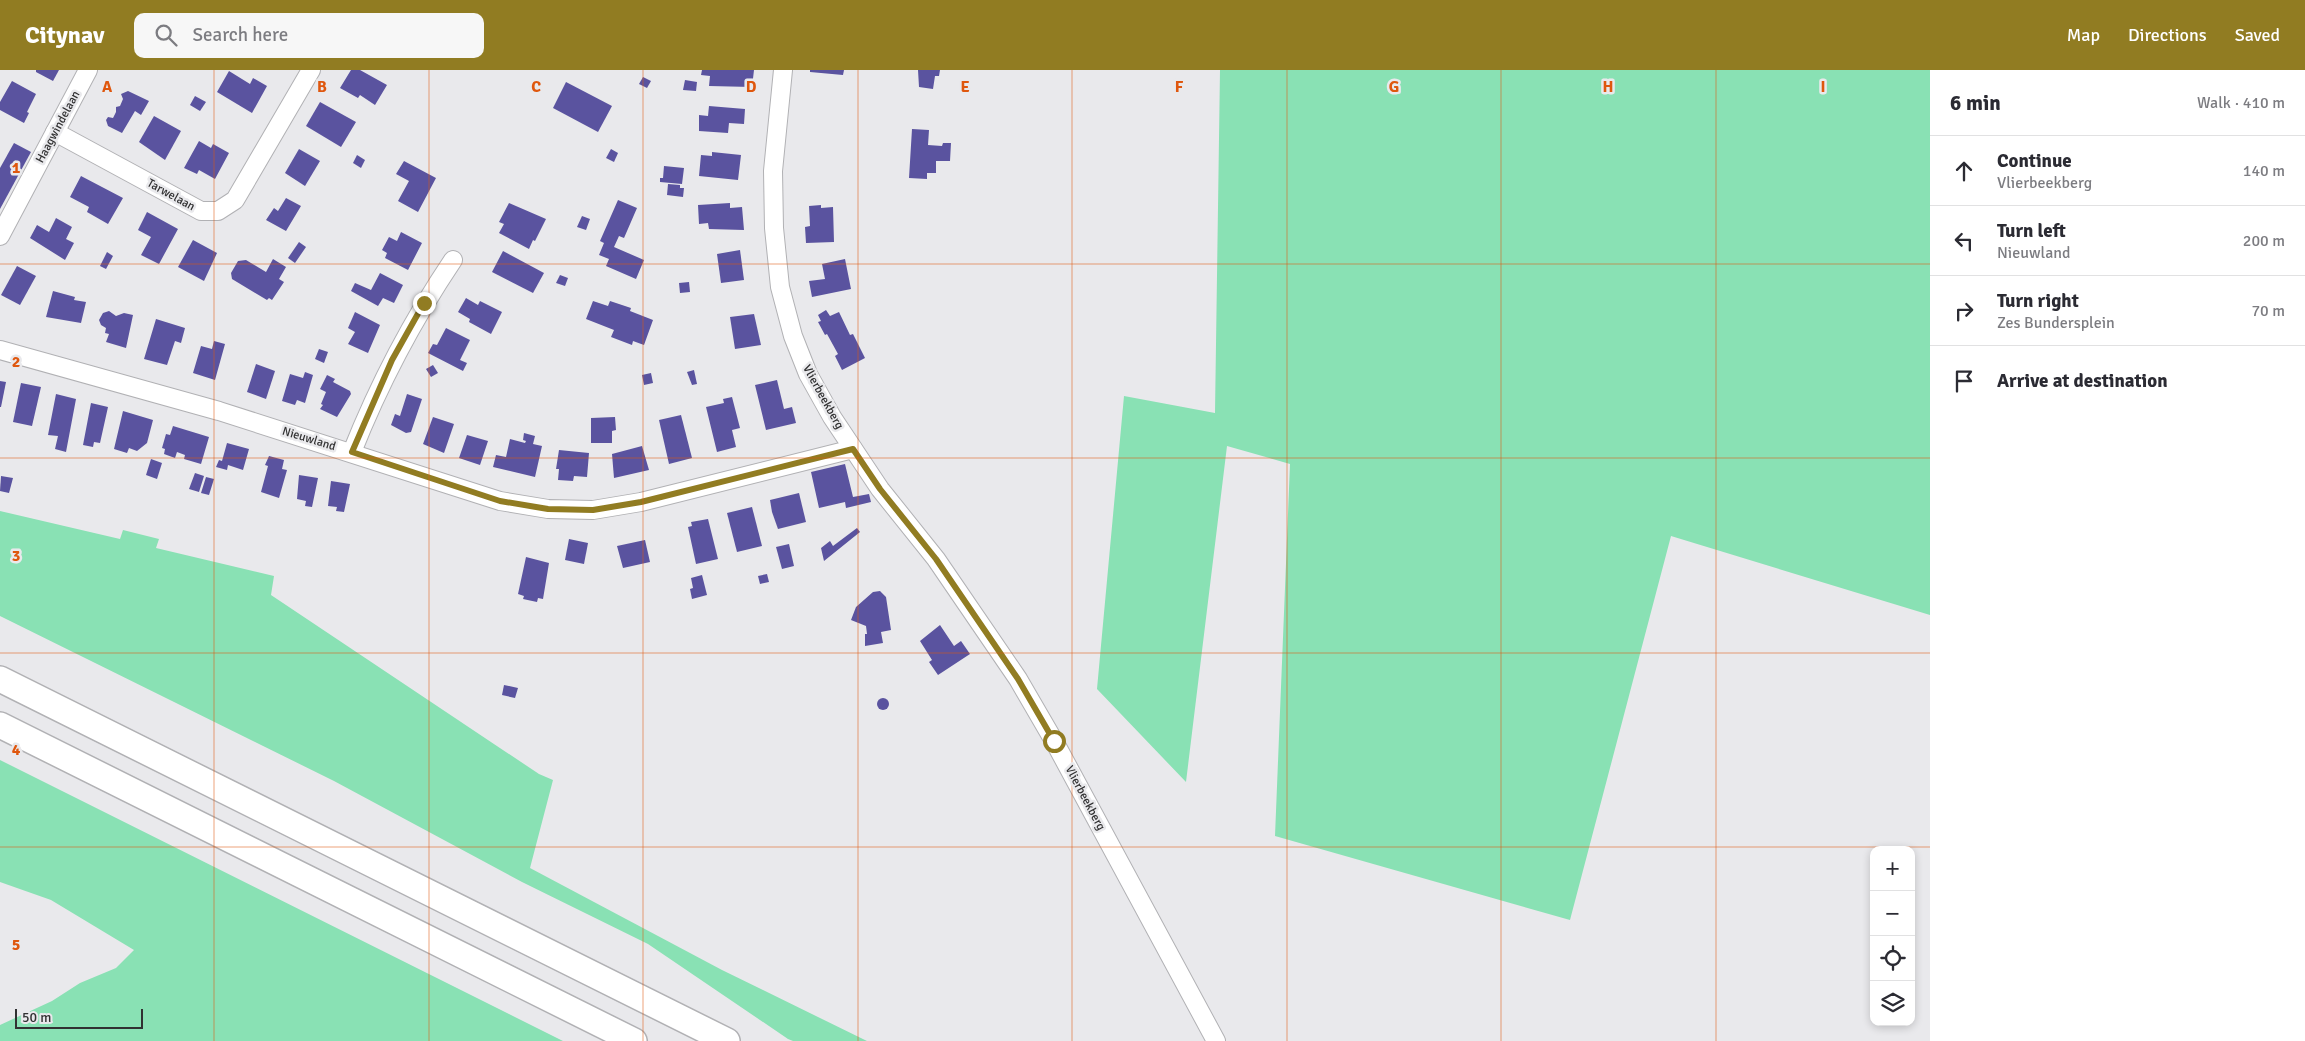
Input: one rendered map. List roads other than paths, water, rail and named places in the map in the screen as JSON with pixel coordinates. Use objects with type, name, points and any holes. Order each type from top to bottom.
[{"type":"highway","points":[[0,679],[727,1041]]},
{"type":"highway","points":[[0,724],[634,1041]]},
{"type":"street","name":"Haagwindelaan","points":[[0,236],[88,70]]},
{"type":"street","name":"Tarwelaan","points":[[55,132],[201,211],[218,211],[235,200],[311,70]]},
{"type":"street","name":"Vlierbeekberg","points":[[783,70],[773,170],[774,228],[780,287],[793,336],[808,374],[853,449],[880,489],[936,559],[1018,679],[1054,741],[1216,1041]]},
{"type":"street","points":[[352,452],[392,360],[424,303],[453,260]]},
{"type":"street","name":"Nieuwland","points":[[0,350],[219,411],[352,452],[500,501],[548,509],[593,510],[641,502],[853,449]]}]
